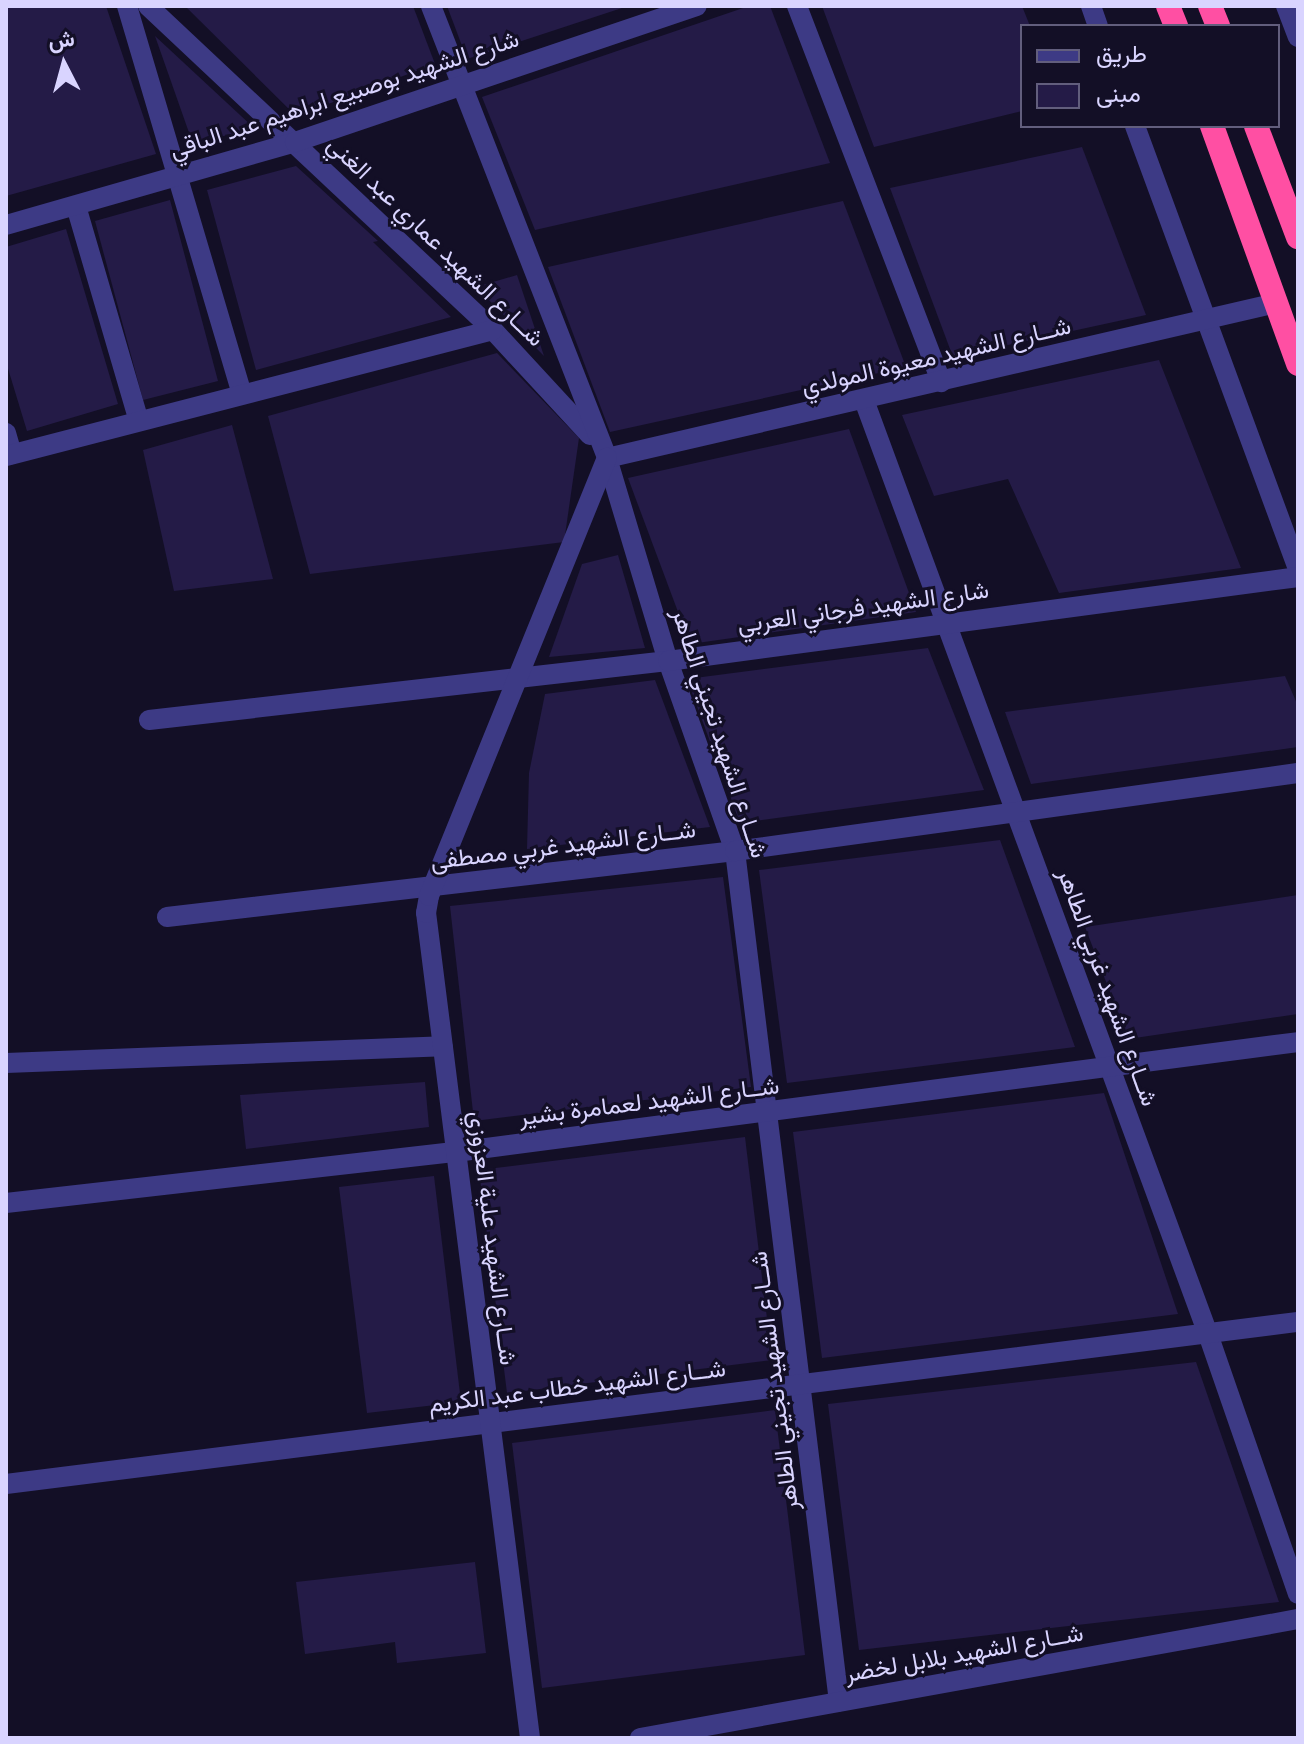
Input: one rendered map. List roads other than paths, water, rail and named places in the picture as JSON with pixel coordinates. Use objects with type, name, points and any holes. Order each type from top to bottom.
[{"type":"highway","points":[[1213,128],[1298,364]]},
{"type":"highway","points":[[1257,128],[1297,230]]},
{"type":"street","points":[[127,6],[242,393]]},
{"type":"street","name":"شــارع الشهيد عماري عبد الغني","points":[[148,6],[493,330],[570,408],[607,458]]},
{"type":"street","name":"شــارع الشهيد تجيني الطاهر","points":[[431,6],[607,458],[668,661],[735,851],[770,1111],[799,1385],[839,1702]]},
{"type":"street","name":"شارع الشهيد بوصبيع ابراهيم عبد الباقي","points":[[6,225],[295,142],[459,82],[697,6]]},
{"type":"street","points":[[797,6],[941,382]]},
{"type":"street","points":[[1286,6],[1298,37]]},
{"type":"street","points":[[1136,128],[1298,570]]},
{"type":"street","points":[[76,206],[139,421]]},
{"type":"street","name":"شــارع الشهيد معيوة المولدي","points":[[607,458],[1276,303]]},
{"type":"street","points":[[6,433],[9,455],[493,330]]},
{"type":"street","name":"شــارع الشهيد غربي الطاهر","points":[[864,400],[1208,1334],[1298,1594]]},
{"type":"street","name":"شــارع الشهيد علية العزوزي","points":[[530,1738],[426,913],[433,887],[607,458]]},
{"type":"street","name":"شارع الشهيد فرجاني العربي","points":[[149,720],[668,661],[947,621],[1298,577]]},
{"type":"street","name":"شــارع الشهيد غربي مصطفى","points":[[167,917],[735,851],[1298,773]]},
{"type":"street","name":"شــارع الشهيد لعمامرة بشير","points":[[6,1203],[456,1152],[1298,1042]]},
{"type":"street","points":[[6,1063],[443,1046]]},
{"type":"street","name":"شــارع الشهيد خطاب عبد الكريم","points":[[6,1484],[1298,1322]]},
{"type":"street","name":"شــارع الشهيد بلابل لخضر","points":[[640,1738],[1298,1619]]}]
